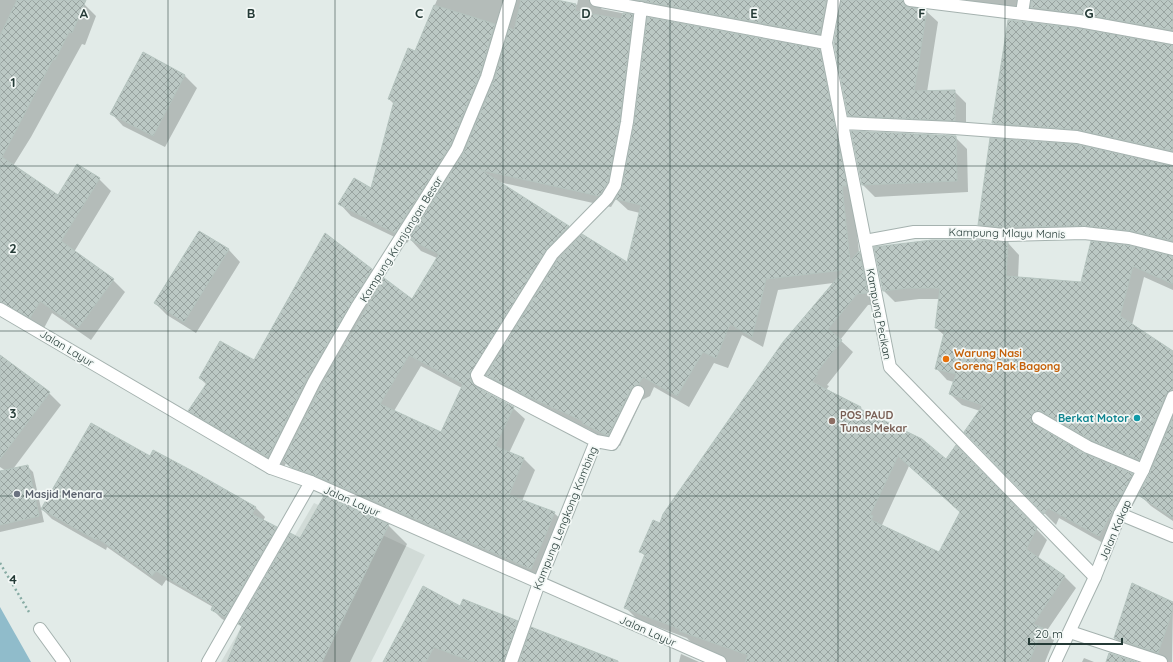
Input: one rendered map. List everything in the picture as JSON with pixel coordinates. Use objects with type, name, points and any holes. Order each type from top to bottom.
[{"type":"street","name":"Kampung Kranjangan Besar","points":[[271,468],[326,362],[357,307],[456,149],[487,77],[510,0]]},
{"type":"street","points":[[596,0],[826,43]]},
{"type":"street","name":"Kampung Pecikan","points":[[834,0],[826,43],[890,367],[1095,577]]},
{"type":"street","points":[[910,0],[1079,21],[1173,38]]},
{"type":"street","points":[[1022,13],[1024,0]]},
{"type":"street","name":"Kampung Lengkong Kambing","points":[[511,662],[539,583],[596,441],[479,380],[477,377],[502,333],[552,254],[607,198],[615,185],[627,122],[640,8]]},
{"type":"street","points":[[842,124],[954,128],[1077,137],[1173,159]]},
{"type":"street","name":"Kampung Mlayu Manis","points":[[865,241],[914,232],[975,232],[1004,235],[1084,233],[1129,238],[1173,249]]},
{"type":"street","name":"Jalan Layur","points":[[0,309],[271,468],[311,482],[720,662]]},
{"type":"street","points":[[596,441],[612,444],[638,392]]},
{"type":"street","name":"Jalan Kakap","points":[[1055,662],[1095,577],[1120,514],[1143,470],[1173,397]]},
{"type":"street","points":[[1038,418],[1088,447],[1143,470]]},
{"type":"street","points":[[208,662],[311,482]]},
{"type":"street","points":[[1120,514],[1173,536]]},
{"type":"street","points":[[40,629],[64,662]]},
{"type":"street","points":[[1070,632],[1161,662]]},
{"type":"path","points":[[0,563],[40,629]]},
{"type":"shaded area","points":[[314,503],[425,555],[371,662],[221,662]]},
{"type":"water","points":[[0,607],[31,662],[0,662]]},
{"type":"building","points":[[17,0],[86,0],[72,33],[69,32],[55,60],[53,59],[2,157],[58,195],[77,164],[100,178],[61,241],[114,279],[78,328],[40,301],[30,318],[0,302],[0,36]]},
{"type":"building","points":[[521,0],[557,0],[576,4],[575,11],[621,19],[623,13],[633,14],[620,121],[608,182],[599,196],[481,170],[569,226],[546,250],[470,374],[472,383],[476,387],[514,407],[495,446],[524,458],[509,495],[555,512],[531,569],[314,475],[292,468],[283,461],[321,386],[384,278],[412,299],[439,254],[409,239],[464,152],[494,80],[509,28],[514,30]],"holes":[[[409,355],[463,384],[441,432],[380,404]]]},
{"type":"building","points":[[637,0],[826,0],[820,34]]},
{"type":"building","points":[[841,0],[903,0],[905,6],[927,10],[914,91],[955,90],[955,121],[848,116],[834,43]]},
{"type":"building","points":[[1031,0],[1173,0],[1173,30],[1030,7]]},
{"type":"building","points":[[434,5],[495,24],[480,74],[450,146],[395,233],[338,204],[354,178],[371,188],[394,101],[388,99],[408,48],[415,51]]},
{"type":"building","points":[[647,17],[820,49],[847,186],[842,186],[850,262],[859,251],[868,293],[857,294],[828,329],[842,340],[816,373],[818,374],[812,382],[861,407],[860,409],[922,439],[946,459],[956,445],[1037,528],[1026,549],[1065,576],[1033,624],[1043,628],[1029,662],[745,662],[748,655],[679,631],[680,629],[624,608],[645,554],[639,552],[653,520],[660,523],[663,514],[783,342],[844,270],[766,279],[752,337],[730,324],[716,358],[703,352],[677,396],[643,377],[638,385],[631,389],[608,436],[582,423],[583,421],[527,396],[486,375],[558,259],[582,234],[627,262],[641,205],[615,199],[622,186],[634,123]],"holes":[[[898,456],[960,512],[939,552],[871,520],[873,516],[870,515]]]},
{"type":"building","points":[[1008,20],[1078,28],[1173,45],[1173,151],[1078,130],[992,123]]},
{"type":"building","points":[[143,52],[185,75],[153,136],[110,114]]},
{"type":"building","points":[[851,131],[956,136],[957,181],[862,185]]},
{"type":"building","points":[[990,138],[1076,144],[1173,166],[1173,241],[1131,231],[1085,226],[1004,227],[978,225]]},
{"type":"building","points":[[199,231],[229,249],[184,322],[154,303]]},
{"type":"building","points":[[325,233],[372,269],[307,378],[268,457],[188,411],[207,383],[199,378],[220,341],[254,360]]},
{"type":"building","points":[[932,240],[1008,242],[1006,276],[1081,282],[1091,241],[1128,245],[1173,256],[1173,284],[1133,266],[1120,316],[1173,351],[1173,390],[1166,394],[1139,460],[1091,440],[1041,411],[1035,411],[1031,418],[1034,424],[1084,453],[1133,474],[1099,536],[1048,508],[1044,514],[964,432],[983,405],[949,394],[956,374],[935,369],[945,329],[935,328],[940,288],[907,288],[883,291],[874,247]]},
{"type":"building","points":[[0,355],[50,392],[0,459]]},
{"type":"building","points":[[1173,417],[1173,518],[1138,495],[1150,473]]},
{"type":"building","points":[[91,423],[150,456],[153,450],[198,474],[256,507],[252,514],[277,527],[225,617],[211,610],[213,605],[156,571],[152,576],[97,538],[96,540],[41,509]]},
{"type":"building","name":"Masjid Menara","points":[[28,465],[39,516],[0,525],[0,471]]},
{"type":"building","points":[[322,495],[389,524],[322,662],[227,662],[242,626],[238,624],[290,533],[300,538],[324,496]]},
{"type":"building","points":[[1132,583],[1173,602],[1173,609],[1158,653],[1114,638]]},
{"type":"building","points":[[423,586],[460,606],[463,599],[518,621],[504,662],[473,662],[434,647],[426,662],[383,662]]},
{"type":"building","points":[[531,627],[618,661],[618,662],[519,662]]},
{"type":"building","points":[[1109,653],[1137,662],[1106,662]]},
{"type":"place","name":"Warung Nasi Goreng Pak Bagong","points":[[946,359]]},
{"type":"place","name":"Berkat Motor","points":[[1137,418]]},
{"type":"place","name":"POS PAUD Tunas Mekar","points":[[832,421]]},
{"type":"place","name":"Masjid Menara","points":[[17,494]]}]
